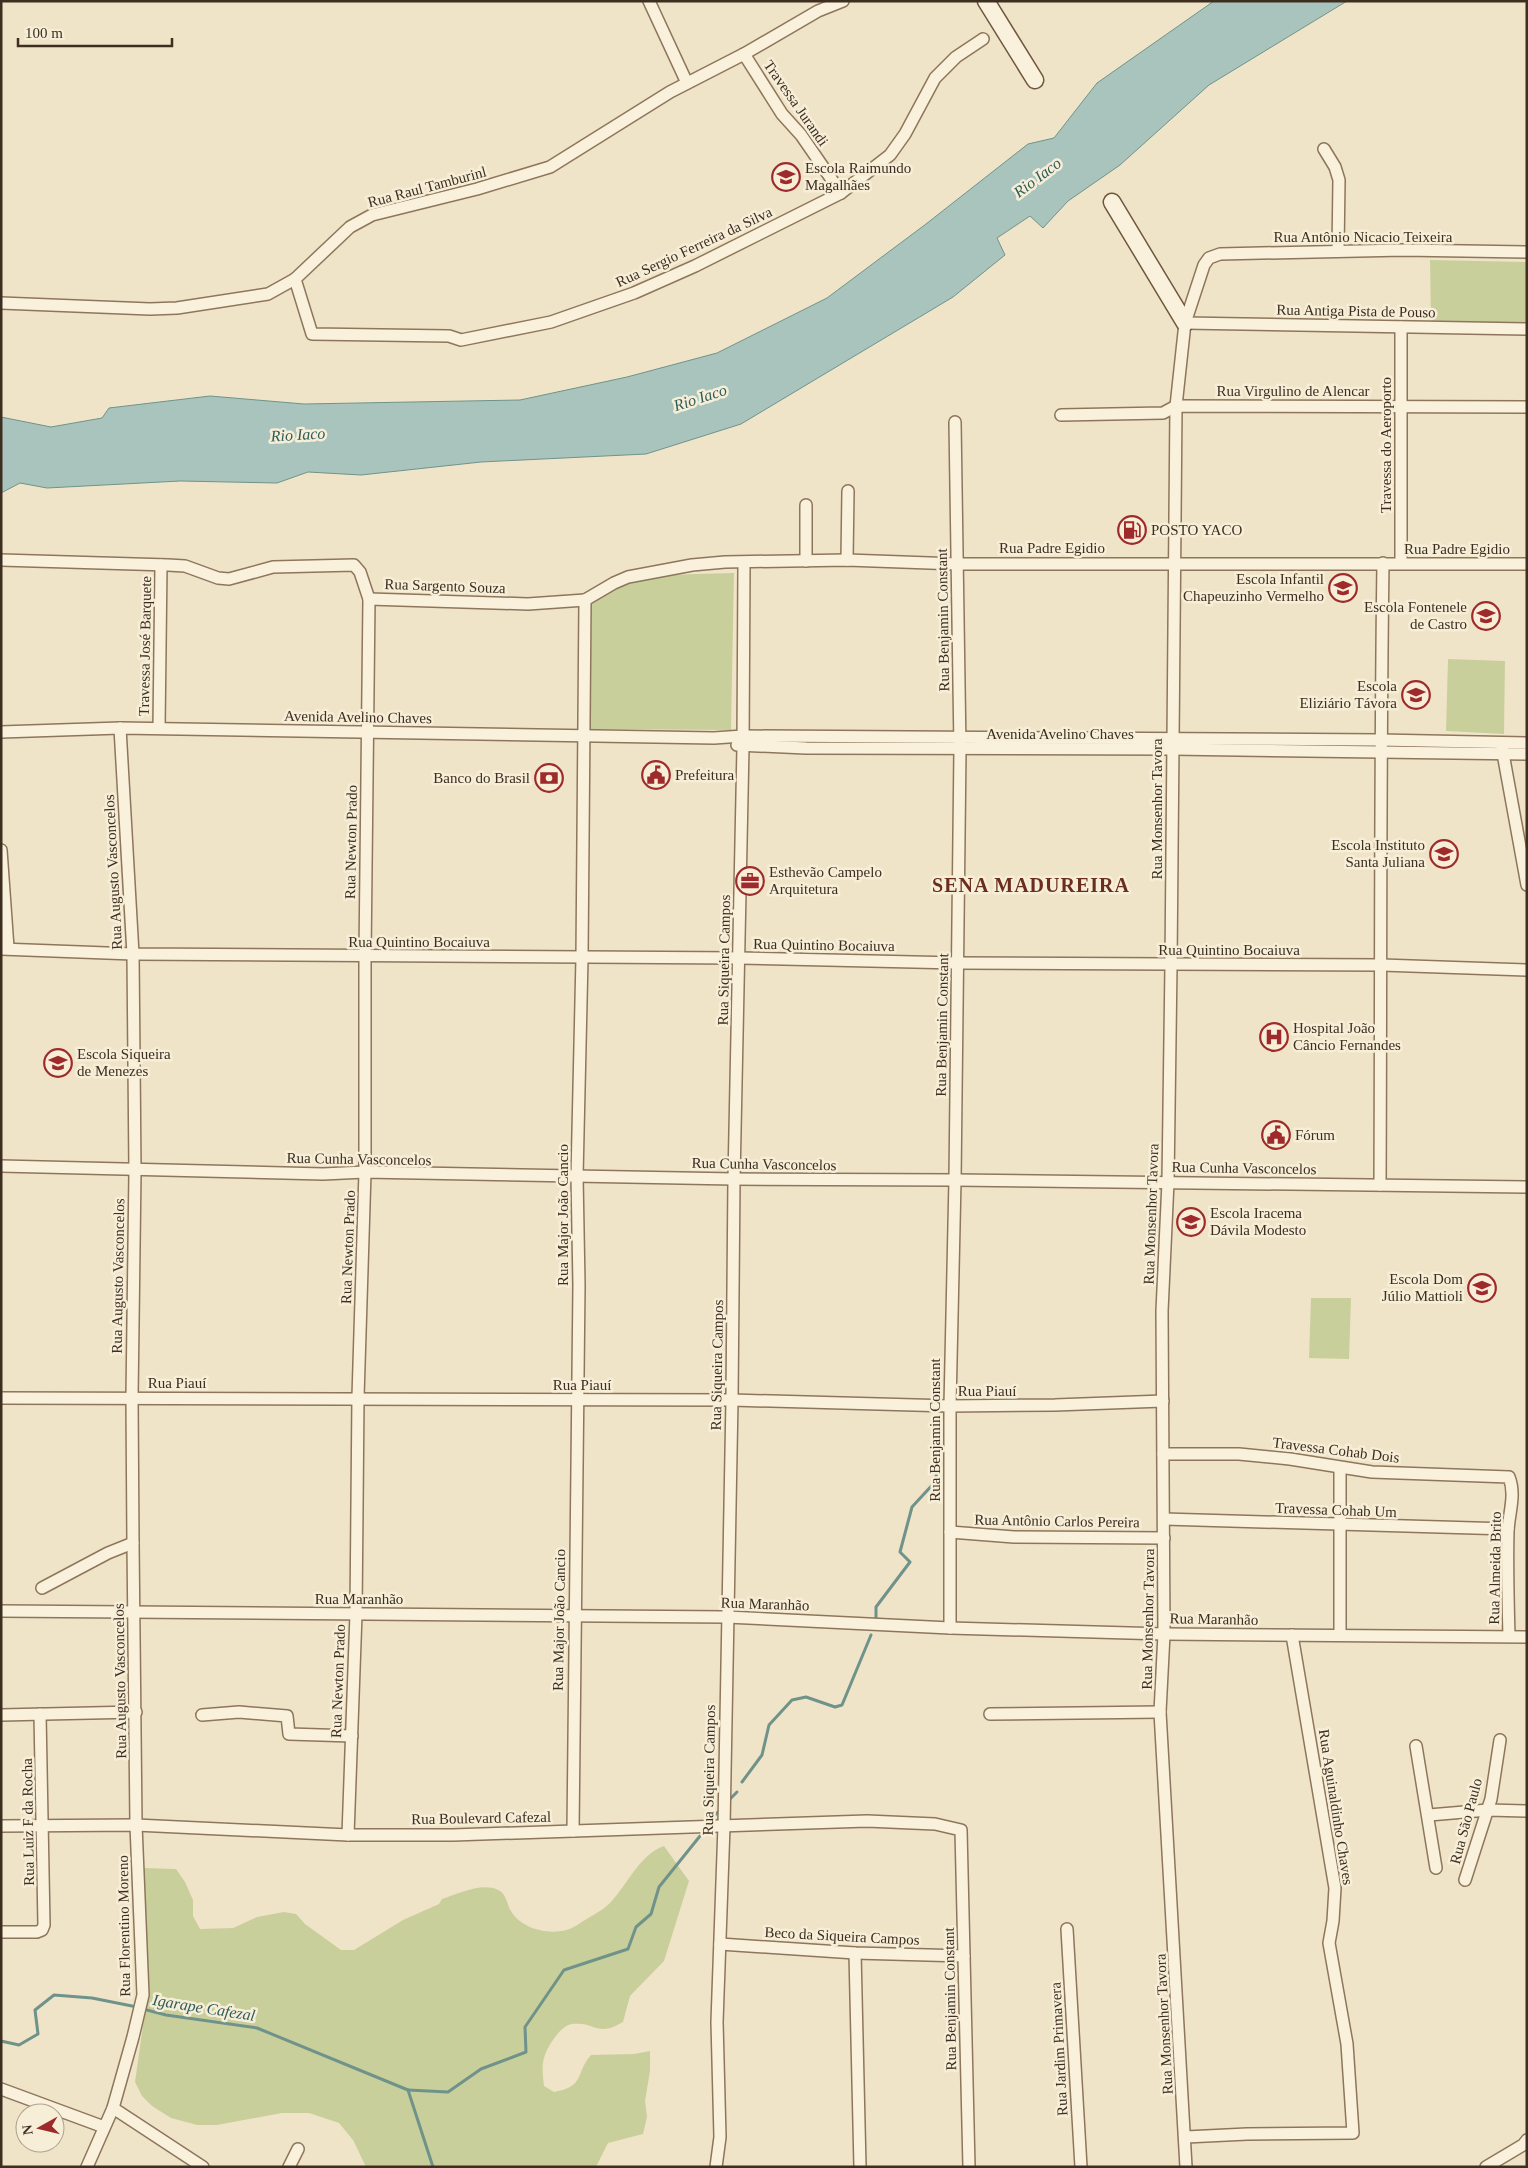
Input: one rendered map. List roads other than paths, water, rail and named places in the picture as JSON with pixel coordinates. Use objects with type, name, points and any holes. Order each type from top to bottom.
[{"type":"street","points":[[649,1],[687,83]]},
{"type":"street","name":"Rua Raul Tamburinl","points":[[1,303],[144,309],[177,308],[268,294],[296,279],[350,227],[372,215],[477,189],[550,167],[687,83],[744,54],[816,6],[843,1]]},
{"type":"street","points":[[986,1],[1035,80]]},
{"type":"street","name":"Rua Sergio Ferreira da Silva","points":[[296,279],[312,334],[448,336],[461,340],[551,322],[634,293],[695,266],[841,193],[890,155],[910,127],[935,78],[956,57],[983,39]]},
{"type":"street","name":"Travessa Jurandi","points":[[744,54],[782,114],[801,135],[841,193]]},
{"type":"street","points":[[1324,149],[1335,167],[1339,180],[1338,251]]},
{"type":"street","points":[[1112,202],[1185,323]]},
{"type":"street","name":"Rua Antônio Nicacio Teixeira","points":[[1204,265],[1209,258],[1220,254],[1338,251],[1527,252]]},
{"type":"street","name":"Rua Monsenhor Tavora","points":[[1186,2167],[1186,2137],[1160,1712],[1164,1634],[1162,1310],[1168,1182],[1176,406],[1185,323],[1204,265]]},
{"type":"street","name":"Rua Antiga Pista de Pouso","points":[[1185,323],[1527,329]]},
{"type":"street","name":"Travessa do Aeroporto","points":[[1401,327],[1401,563]]},
{"type":"street","name":"Rua Virgulino de Alencar","points":[[1061,415],[1164,413],[1169,412],[1176,406],[1527,407]]},
{"type":"street","name":"Rua Benjamin Constant","points":[[950,1628],[950,1406],[958,963],[959,743],[955,422]]},
{"type":"street","points":[[847,560],[848,491]]},
{"type":"street","points":[[806,505],[806,561]]},
{"type":"street","name":"Rua Sargento Souza","points":[[1,560],[185,566],[218,578],[228,579],[273,567],[354,565],[360,572],[369,599],[528,604],[585,600]]},
{"type":"street","name":"Rua Padre Egidio","points":[[585,600],[628,577],[692,565],[744,563],[847,560],[957,564],[1174,562],[1527,564]]},
{"type":"street","name":"Rua Siqueira Campos","points":[[716,2167],[720,2137],[717,2022],[724,1826],[732,1400],[734,1179],[740,958],[744,563]]},
{"type":"street","points":[[1380,1185],[1382,965],[1380,740],[1383,563]]},
{"type":"street","name":"Travessa José Barquete","points":[[159,728],[161,565]]},
{"type":"street","name":"Rua Newton Prado","points":[[348,1835],[356,1614],[358,1398],[365,1172],[365,957],[369,599]]},
{"type":"street","name":"Rua Major João Cancio","points":[[573,1831],[585,600]]},
{"type":"street","name":"Rua Augusto Vasconcelos","points":[[120,728],[132,954],[135,1171],[132,1398],[136,1825]]},
{"type":"street","name":"Avenida Avelino Chaves","points":[[1,732],[159,728],[714,738],[743,741],[959,743],[1172,744],[1380,740],[1502,749],[1527,754]]},
{"type":"street","name":"Avenida Avelino Chaves","points":[[1172,744],[1380,753],[1502,749],[1527,743]]},
{"type":"street","points":[[1502,749],[1527,885]]},
{"type":"street","points":[[1,850],[4,949]]},
{"type":"street","name":"Rua Quintino Bocaiuva","points":[[4,949],[132,954],[740,958],[1171,965],[1382,965],[1527,970]]},
{"type":"street","name":"Rua Cunha Vasconcelos","points":[[1,1166],[135,1171],[323,1174],[365,1172],[734,1179],[1168,1182],[1527,1188]]},
{"type":"street","name":"Rua Piauí","points":[[1,1398],[732,1400],[950,1406],[1163,1401]]},
{"type":"street","name":"Travessa Cohab Dois","points":[[1163,1454],[1239,1454],[1290,1458],[1372,1472],[1504,1475]]},
{"type":"street","points":[[1340,1468],[1340,1635]]},
{"type":"street","name":"Rua Almeida Brito","points":[[1504,1475],[1509,1477],[1513,1485],[1508,1529],[1508,1636]]},
{"type":"street","name":"Travessa Cohab Um","points":[[1164,1518],[1508,1529]]},
{"type":"street","name":"Rua Antônio Carlos Pereira","points":[[950,1532],[1014,1537],[1164,1538]]},
{"type":"street","points":[[42,1588],[108,1553],[133,1543]]},
{"type":"street","name":"Rua Maranhão","points":[[1,1612],[727,1617],[950,1628],[1164,1634],[1527,1636]]},
{"type":"street","name":"Rua Aguinaldinho Chaves","points":[[1186,2137],[1247,2134],[1353,2133],[1347,2044],[1329,1943],[1333,1921],[1335,1888],[1292,1635]]},
{"type":"street","points":[[1,1715],[136,1712]]},
{"type":"street","points":[[202,1715],[239,1712],[287,1716],[289,1734],[352,1736]]},
{"type":"street","points":[[990,1714],[1160,1712]]},
{"type":"street","name":"Rua Luiz F da Rocha","points":[[1,1932],[37,1932],[42,1930],[45,1910],[40,1714]]},
{"type":"street","name":"Rua São Paulo","points":[[1465,1880],[1488,1810],[1500,1740]]},
{"type":"street","points":[[1416,1746],[1429,1814],[1436,1868]]},
{"type":"street","points":[[1429,1814],[1488,1810],[1527,1811]]},
{"type":"street","name":"Rua Boulevard Cafezal","points":[[1,1826],[136,1825],[348,1835],[453,1835],[867,1821],[935,1824],[962,1830]]},
{"type":"street","name":"Rua Florentino Moreno","points":[[88,2167],[113,2108],[143,1995],[136,1825]]},
{"type":"street","name":"Rua Benjamin Constant","points":[[962,1830],[969,2167]]},
{"type":"street","name":"Rua Jardim Primavera","points":[[1067,1929],[1081,2167]]},
{"type":"street","name":"Beco da Siqueira Campos","points":[[720,1944],[855,1953],[964,1956]]},
{"type":"street","points":[[855,1953],[860,2167]]},
{"type":"street","points":[[1,2089],[104,2127]]},
{"type":"street","points":[[113,2108],[196,2165]]},
{"type":"street","points":[[1487,2166],[1523,2145],[1527,2140]]},
{"type":"street","points":[[290,2167],[298,2149]]},
{"type":"water","name":"Rio Iaco","points":[[1214,1],[1347,1],[1209,85],[1120,165],[1068,201],[1043,228],[1030,216],[997,238],[1005,255],[953,297],[741,424],[646,454],[481,462],[361,475],[308,472],[277,483],[180,481],[47,488],[20,483],[1,493],[1,417],[51,427],[102,418],[109,408],[210,396],[304,404],[520,400],[627,377],[717,353],[827,298],[1028,144],[1054,138],[1097,83]]},
{"type":"waterway","points":[[876,1620],[876,1607],[910,1562],[900,1552],[912,1507],[935,1482],[940,1456]]},
{"type":"waterway","points":[[742,1782],[762,1755],[769,1725],[792,1700],[806,1697],[835,1707],[842,1705],[871,1635]]},
{"type":"waterway","points":[[727,1802],[737,1792]]},
{"type":"waterway","points":[[709,1821],[721,1809]]},
{"type":"waterway","points":[[408,2090],[448,2092],[481,2069],[526,2052],[525,2027],[564,1970],[628,1949],[636,1927],[651,1914],[659,1887],[700,1836]]},
{"type":"waterway","name":"Igarape Cafezal","points":[[1,2041],[19,2045],[38,2034],[35,2010],[54,1995],[92,1998],[137,2007]]},
{"type":"waterway","name":"Igarape Cafezal","points":[[143,2009],[166,2015],[257,2028],[408,2090],[433,2167]]},
{"type":"place","name":"Escola Raimundo Magalhães","points":[[786,177]]},
{"type":"place","name":"POSTO YACO","points":[[1132,530]]},
{"type":"place","name":"Escola Infantil Chapeuzinho Vermelho","points":[[1343,588]]},
{"type":"place","name":"Escola Fontenele de Castro","points":[[1486,616]]},
{"type":"place","name":"Escola Eliziário Távora","points":[[1416,695]]},
{"type":"place","name":"Prefeitura","points":[[656,775]]},
{"type":"place","name":"Banco do Brasil","points":[[549,778]]},
{"type":"place","name":"Escola Instituto Santa Juliana","points":[[1444,854]]},
{"type":"place","name":"Esthevão Campelo Arquitetura","points":[[750,881]]},
{"type":"place","name":"Hospital João Câncio Fernandes","points":[[1274,1037]]},
{"type":"place","name":"Escola Siqueira de Menezes","points":[[58,1063]]},
{"type":"place","name":"Fórum","points":[[1276,1135]]},
{"type":"place","name":"Escola Iracema Dávila Modesto","points":[[1191,1222]]},
{"type":"place","name":"Escola Dom Júlio Mattioli","points":[[1482,1288]]},
{"type":"district","name":"SENA MADUREIRA","points":[[1031,885]]}]
